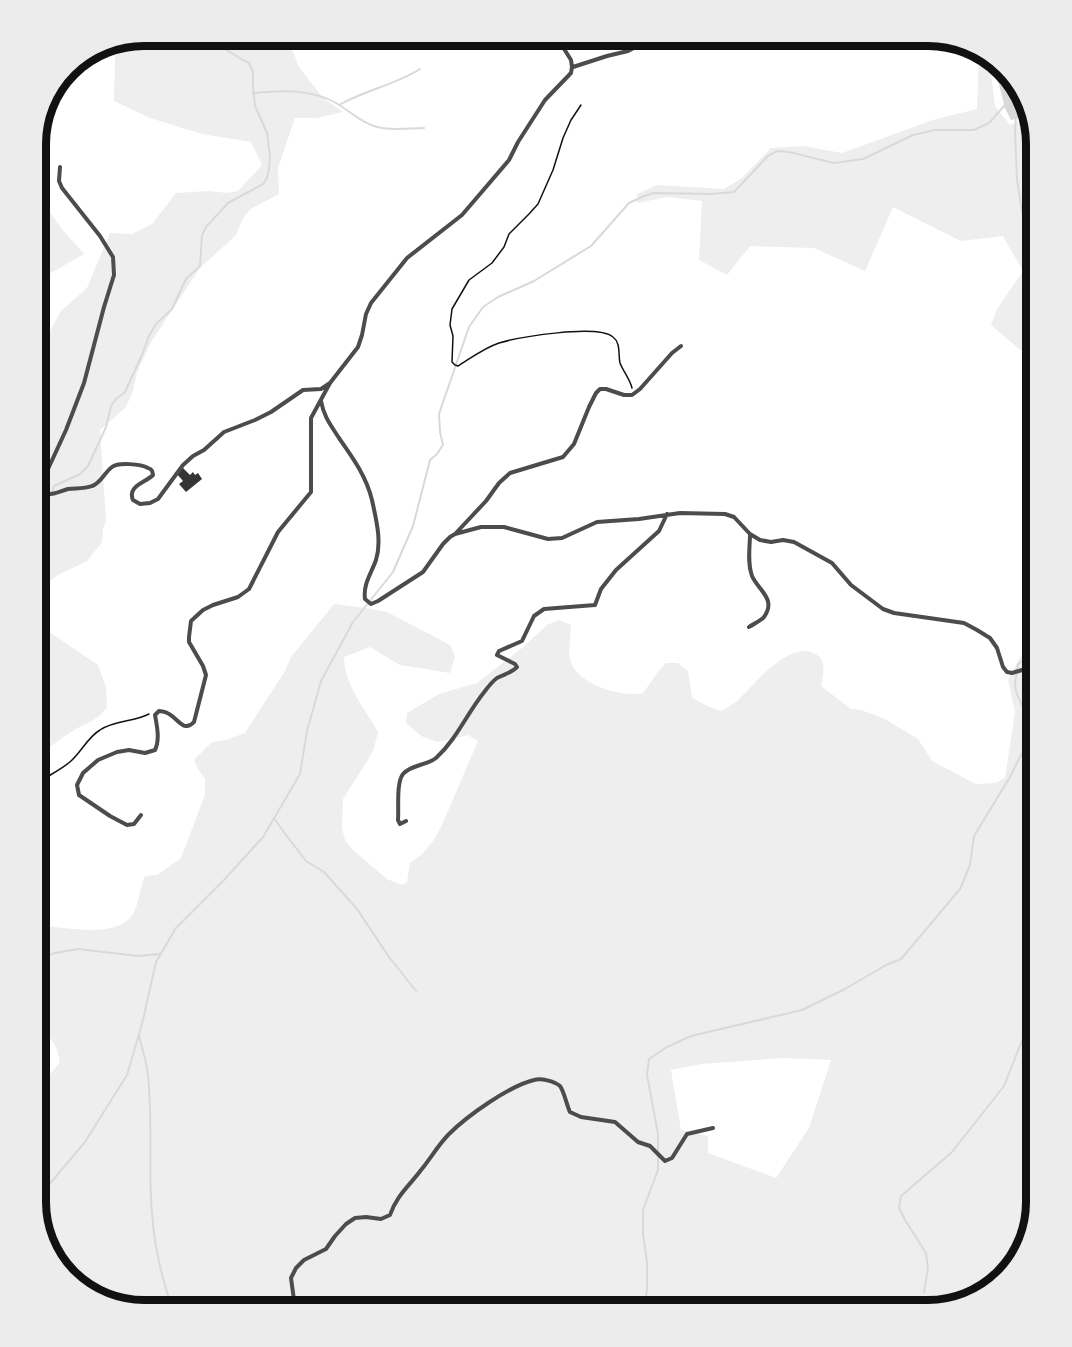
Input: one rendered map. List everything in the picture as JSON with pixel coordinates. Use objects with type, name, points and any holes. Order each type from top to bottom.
[{"type":"street","points":[[141,815],[134,824],[127,825],[79,795],[77,785],[82,773],[98,760],[117,752],[129,750],[145,753],[155,750],[157,745],[155,715],[159,711],[168,713],[183,726],[191,726],[194,722],[206,675],[189,642],[191,621],[203,610],[238,597],[249,589],[278,532],[311,492],[311,418],[330,383],[358,346],[371,303],[407,258],[462,215],[509,160],[545,100],[571,73],[573,67],[563,47]]},
{"type":"street","points":[[573,67],[636,47]]},
{"type":"street","points":[[47,472],[84,384],[114,275],[113,257],[100,236],[62,188],[59,181],[60,167]]},
{"type":"street","points":[[321,400],[324,414],[359,467],[368,486],[372,502],[378,530],[378,546],[376,558],[364,587],[365,599],[371,604],[423,572],[443,544],[455,534],[510,473],[563,457],[574,444],[589,407],[600,389],[632,395],[681,346]]},
{"type":"street","points":[[47,494],[91,487],[101,480],[111,468],[118,464],[129,464],[148,467],[153,475],[132,491],[133,500],[140,504],[158,499],[183,465],[224,432],[271,412],[303,390],[321,389],[330,383]]},
{"type":"street","points":[[455,534],[481,527],[504,527],[548,539],[562,538],[597,522],[667,514],[701,512],[725,514],[734,517],[750,534],[760,540],[771,542],[783,540],[802,546],[832,563],[851,585],[883,609],[894,613],[964,623],[990,638],[1007,672],[1012,673],[1026,667]]},
{"type":"street","points":[[406,821],[400,824],[398,820],[399,783],[404,774],[414,767],[429,763],[437,757],[496,678],[517,667],[497,655],[499,651],[522,641],[534,616],[544,609],[594,605],[601,589],[616,570],[659,531],[667,514]]},
{"type":"street","points":[[749,627],[764,618],[769,606],[768,598],[755,583],[751,573],[750,534]]},
{"type":"street","points":[[294,1300],[291,1278],[296,1268],[304,1260],[326,1249],[346,1224],[355,1218],[381,1219],[390,1215],[405,1188],[421,1171],[447,1135],[501,1094],[535,1080],[549,1081],[560,1087],[570,1112],[581,1117],[615,1122],[638,1142],[650,1146],[665,1161],[672,1158],[687,1134],[713,1128]]},
{"type":"path","points":[[581,105],[567,129],[538,204],[509,234],[504,247],[492,263],[469,280],[452,309],[450,325],[453,336],[452,362],[458,366],[483,350],[514,339],[566,332],[601,332],[611,335],[619,345],[621,364],[632,386],[632,395]]},
{"type":"path","points":[[46,776],[71,761],[98,731],[109,725],[139,719],[149,713],[155,715]]},
{"type":"shaded area","points":[[144,46],[291,46],[299,67],[323,98],[343,112],[316,118],[295,118],[278,168],[279,194],[251,209],[243,218],[236,235],[200,268],[151,342],[137,372],[133,391],[126,407],[100,430],[106,521],[102,542],[87,561],[47,583],[47,339],[49,333],[61,311],[87,288],[110,233],[132,234],[152,224],[176,193],[238,191],[262,165],[251,142],[202,134],[150,118],[114,101],[113,52]]},
{"type":"shaded area","points":[[979,61],[991,70],[995,106],[1010,125],[1022,120],[1025,132],[1026,354],[991,325],[997,309],[1023,271],[1003,236],[961,241],[893,207],[865,271],[814,248],[750,246],[727,275],[699,260],[702,201],[668,197],[637,203],[637,194],[657,185],[724,189],[742,178],[771,148],[803,146],[842,153],[933,120],[977,109]]},
{"type":"shaded area","points":[[996,75],[1009,90],[1021,117],[1011,120],[1005,108]]},
{"type":"shaded area","points":[[47,208],[62,229],[84,254],[47,275]]},
{"type":"shaded area","points":[[334,604],[387,612],[450,645],[455,656],[450,673],[400,665],[370,647],[344,657],[351,687],[378,732],[369,758],[343,799],[342,828],[345,840],[354,851],[387,879],[402,885],[407,882],[410,863],[433,841],[442,825],[478,741],[468,735],[437,742],[421,736],[406,723],[407,713],[439,694],[477,683],[547,625],[559,620],[571,625],[570,659],[580,676],[589,682],[612,691],[643,693],[666,663],[678,663],[688,671],[692,698],[721,711],[737,701],[785,657],[796,652],[807,651],[817,655],[822,661],[821,686],[851,709],[883,718],[918,739],[932,761],[976,784],[996,783],[1005,778],[1015,712],[1008,680],[1026,650],[1026,1203],[1020,1234],[1009,1257],[1001,1267],[982,1284],[971,1290],[940,1300],[132,1300],[101,1290],[80,1276],[63,1257],[57,1246],[47,1215],[46,1079],[60,1062],[56,1047],[46,1035],[46,926],[89,930],[116,927],[126,921],[136,908],[145,876],[157,875],[181,858],[205,795],[205,779],[194,760],[212,742],[245,733],[285,671],[291,657]],"holes":[[[784,1058],[831,1060],[809,1128],[776,1178],[708,1153],[708,1136],[681,1130],[671,1070],[701,1064]]]},
{"type":"shaded area","points":[[47,630],[98,665],[106,687],[107,707],[104,711],[97,718],[60,739],[46,750]]},
{"type":"building","points":[[183,468],[190,475],[193,472],[195,475],[198,473],[202,479],[186,492],[179,484],[183,481],[177,474]]},
{"type":"waterway","points":[[47,500],[54,486],[80,474],[88,466],[106,427],[111,406],[125,392],[149,336],[156,324],[172,309],[186,279],[200,266],[202,235],[206,227],[228,203],[263,184],[267,178],[270,157],[267,133],[255,106],[253,72],[249,63],[226,50],[224,46]]},
{"type":"waterway","points":[[339,105],[420,69]]},
{"type":"waterway","points":[[253,93],[285,91],[317,95],[336,103],[361,120],[377,127],[424,128]]},
{"type":"waterway","points":[[46,1188],[85,1142],[127,1075],[142,1024],[156,962],[176,928],[263,837],[300,774],[307,731],[321,681],[353,622],[393,572],[413,526],[430,460],[443,445],[439,414],[469,327],[483,307],[498,297],[534,281],[591,246],[629,203],[644,196],[654,193],[734,192],[768,156],[777,151],[834,163],[863,159],[913,135],[935,130],[974,130],[989,123],[1005,105]]},
{"type":"waterway","points":[[1016,116],[1017,180],[1026,232]]},
{"type":"waterway","points":[[1026,659],[1018,664],[1015,683],[1016,692],[1026,714]]},
{"type":"waterway","points":[[646,1300],[647,1262],[643,1234],[643,1210],[658,1170],[658,1134],[647,1075],[649,1059],[667,1047],[691,1036],[802,1010],[901,959],[960,889],[970,865],[974,836],[1010,777],[1024,749],[1026,727]]},
{"type":"waterway","points":[[274,818],[306,861],[324,872],[357,909],[389,957],[416,991]]},
{"type":"waterway","points":[[46,956],[78,949],[138,956],[160,954]]},
{"type":"waterway","points":[[924,1292],[928,1269],[926,1253],[899,1208],[901,1196],[952,1152],[1004,1086],[1026,1034]]},
{"type":"waterway","points":[[139,1036],[147,1066],[149,1093],[153,1226],[159,1263],[169,1300]]}]
